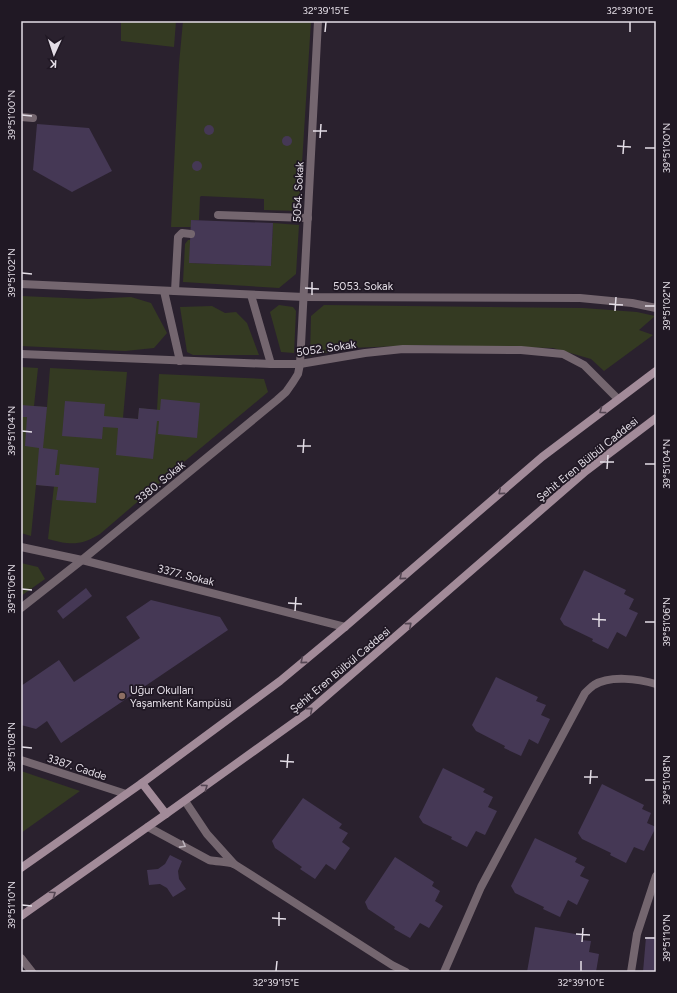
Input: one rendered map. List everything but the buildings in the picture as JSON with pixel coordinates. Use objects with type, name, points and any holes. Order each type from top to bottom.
[{"type":"main road","points":[[21,868],[142,783],[280,681],[345,627],[542,456],[656,371]]},
{"type":"main road","name":"Şehit Eren Bülbül Caddesi","points":[[21,916],[307,713],[586,471],[656,418]]},
{"type":"main road","points":[[142,783],[166,814]]},
{"type":"street","name":"5054. Sokak","points":[[300,364],[318,21]]},
{"type":"street","points":[[21,117],[33,118]]},
{"type":"street","points":[[218,215],[308,218]]},
{"type":"street","points":[[175,291],[178,237],[182,233],[190,234]]},
{"type":"street","name":"5053. Sokak","points":[[21,284],[304,297],[580,298],[632,303],[656,308]]},
{"type":"street","points":[[164,290],[180,361]]},
{"type":"street","points":[[251,295],[271,364]]},
{"type":"street","name":"5052. Sokak","points":[[21,354],[180,361],[300,364],[365,353],[403,349],[521,350],[563,354],[584,365],[618,399]]},
{"type":"street","name":"3380. Sokak","points":[[21,608],[82,560],[277,400],[286,392],[293,382],[298,374],[300,364]]},
{"type":"street","name":"3377. Sokak","points":[[21,547],[82,560],[345,627]]},
{"type":"street","points":[[444,972],[481,887],[585,693],[594,684],[622,678],[656,684]]},
{"type":"street","name":"3387. Cadde","points":[[21,760],[126,794]]},
{"type":"street","points":[[185,801],[208,834],[234,864]]},
{"type":"street","points":[[148,827],[209,860],[234,864],[406,972]]},
{"type":"street","points":[[631,972],[637,934],[656,876]]},
{"type":"street","points":[[22,962],[32,972]]},
{"type":"green space","points":[[121,21],[176,21],[174,47],[121,41]]},
{"type":"green space","points":[[183,21],[311,21],[299,211],[264,210],[264,199],[201,196],[199,220],[191,220],[191,227],[171,227],[179,64]]},
{"type":"green space","points":[[273,223],[299,225],[296,274],[279,288],[183,282],[185,244],[188,240],[190,240],[190,263],[271,266]]},
{"type":"green space","points":[[21,296],[89,299],[131,297],[151,303],[167,333],[154,348],[125,351],[21,346]]},
{"type":"green space","points":[[279,305],[293,307],[296,311],[294,353],[281,352],[270,312]]},
{"type":"green space","points":[[324,305],[583,308],[637,312],[655,316],[639,330],[653,335],[604,371],[591,359],[553,348],[424,345],[350,348],[310,356],[311,316]]},
{"type":"green space","points":[[212,306],[225,313],[236,312],[247,323],[259,355],[193,355],[187,352],[180,307]]},
{"type":"green space","points":[[21,367],[38,368],[34,406],[47,407],[50,368],[127,372],[123,418],[138,419],[139,408],[157,410],[159,374],[264,379],[268,392],[100,534],[87,541],[69,543],[48,539],[54,486],[36,485],[31,536],[21,533]]},
{"type":"green space","points":[[21,563],[38,567],[45,579],[21,596]]},
{"type":"green space","points":[[21,771],[80,791],[21,833]]},
{"type":"place","name":"Uğur Okulları Yaşamkent Kampüsü","points":[[122,696]]}]
